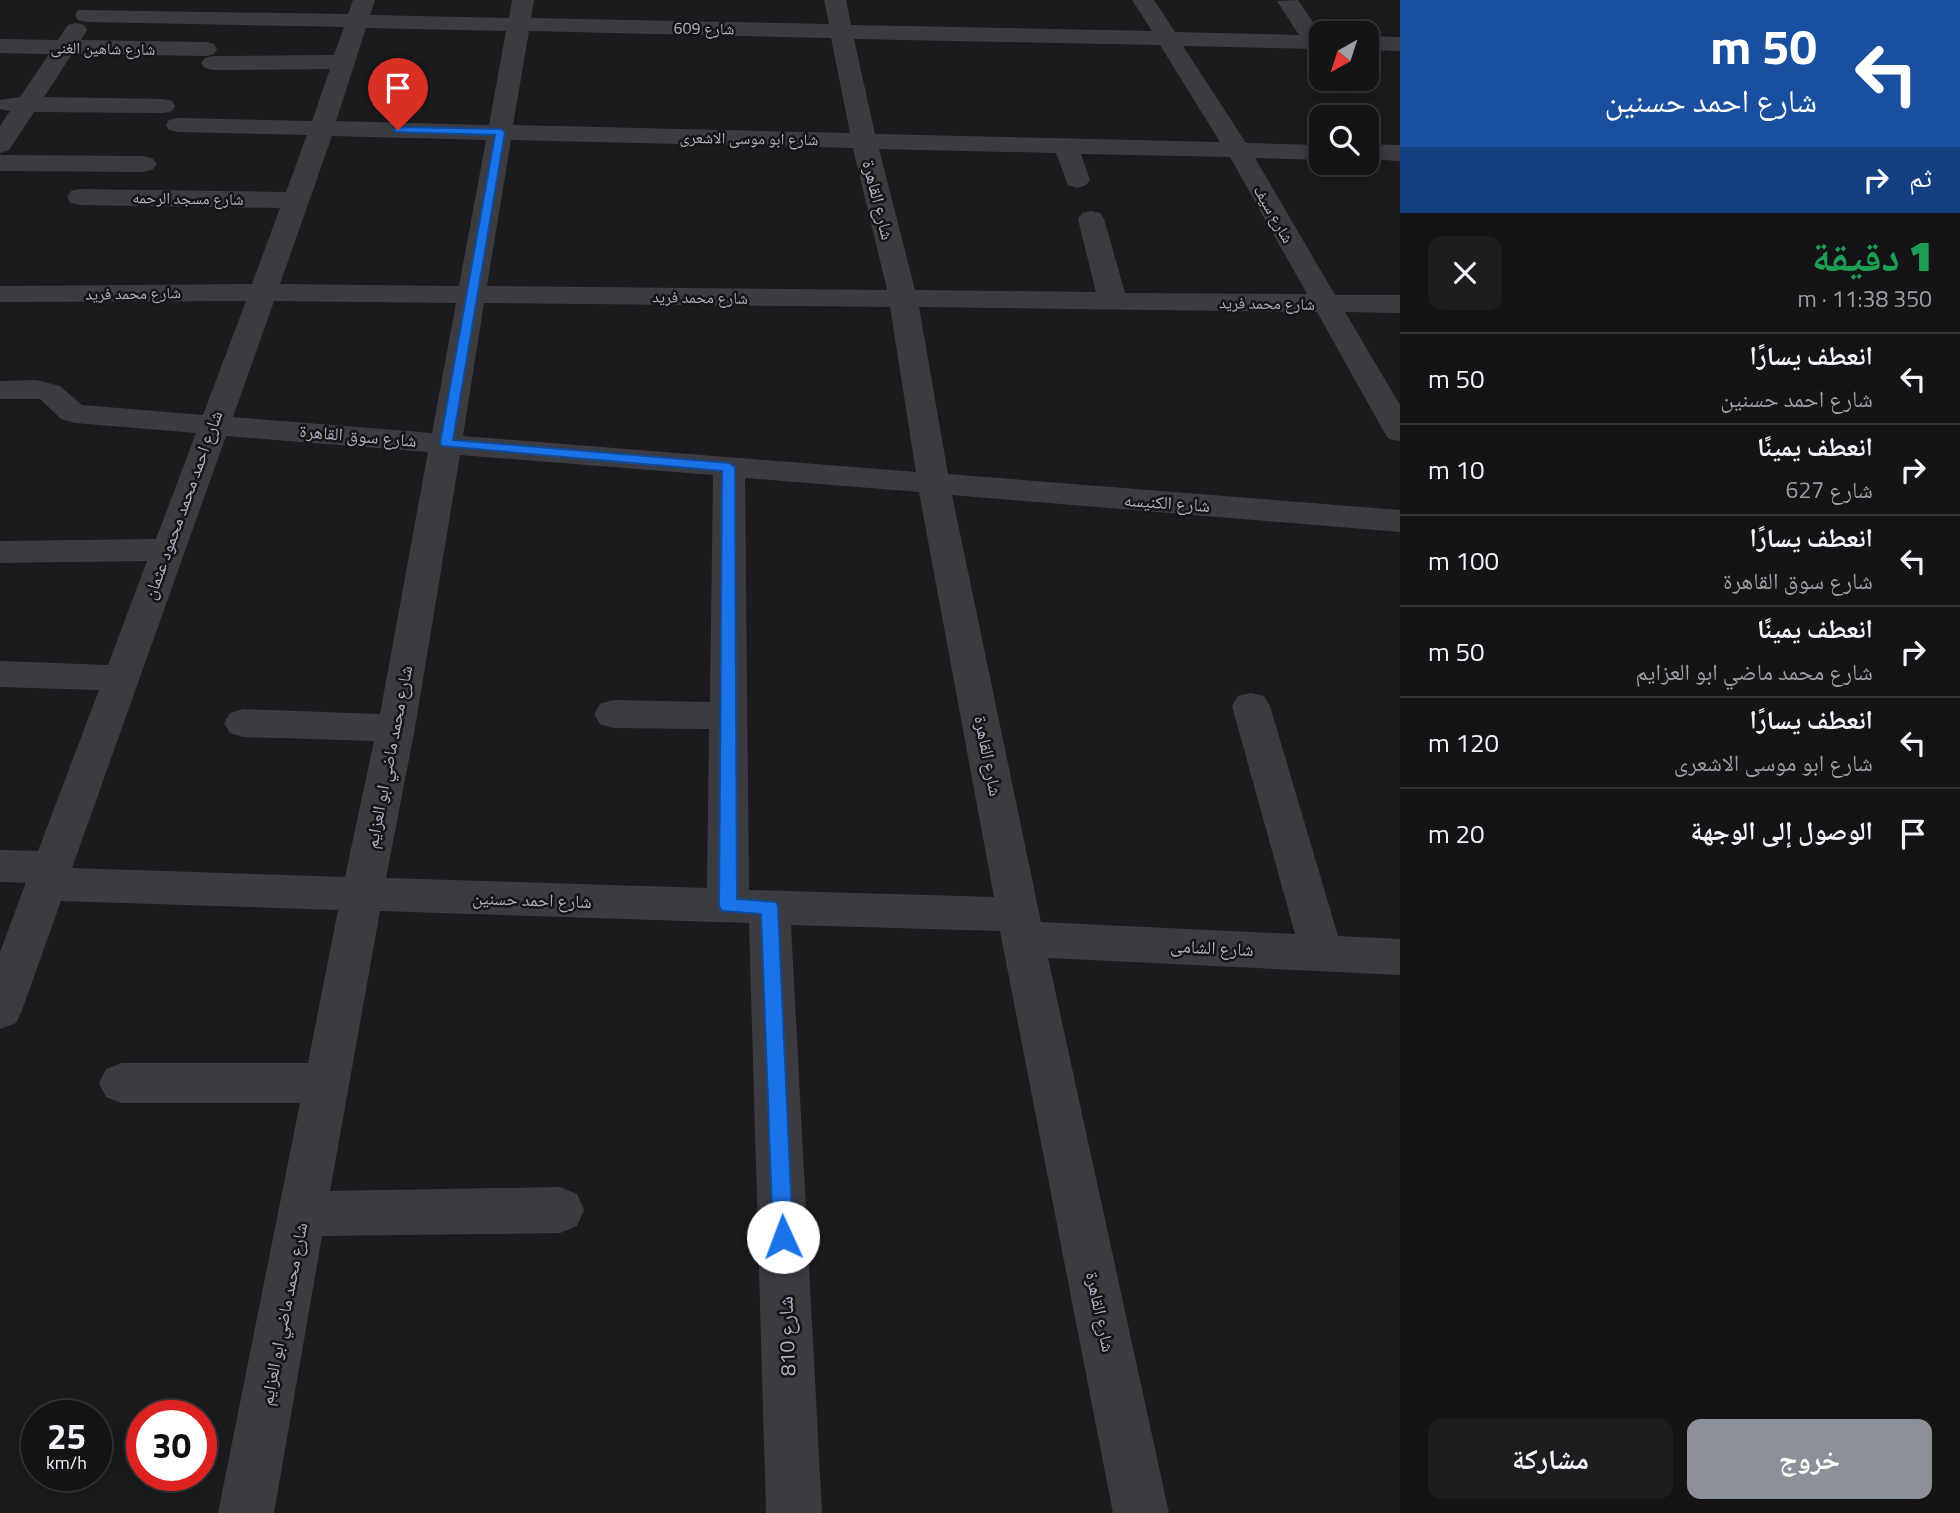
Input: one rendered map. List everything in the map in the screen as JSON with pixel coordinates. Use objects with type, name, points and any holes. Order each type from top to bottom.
[{"type":"street","name":"شارع سيف","points":[[1143,0],[1238,150],[1400,432]]},
{"type":"street","points":[[1288,1],[1309,30]]},
{"type":"street","name":"شارع 609","points":[[91,7],[837,16],[1166,39],[1309,42]]},
{"type":"street","points":[[0,145],[91,7]]},
{"type":"street","name":"شارع احمد محمد محمود عثمان","points":[[0,1010],[263,292],[322,128],[360,10]]},
{"type":"street","name":"شارع محمد ماضي ابو العزايم","points":[[247,1513],[362,894],[396,729],[521,12]]},
{"type":"street","name":"شارع القاهرة","points":[[837,16],[903,299],[934,485],[1141,1513]]},
{"type":"street","points":[[1379,43],[1400,44]]},
{"type":"street","name":"شارع شاهين الغنى","points":[[0,46],[344,62]]},
{"type":"street","name":"شارع ابو موسى الاشعرى","points":[[0,104],[322,128],[1309,152]]},
{"type":"street","points":[[1066,146],[1077,180]]},
{"type":"street","points":[[1379,152],[1400,153]]},
{"type":"street","points":[[0,163],[144,164]]},
{"type":"street","name":"شارع مسجد الرحمه","points":[[80,197],[295,200]]},
{"type":"street","points":[[1091,219],[1113,302]]},
{"type":"street","name":"شارع محمد فريد","points":[[0,294],[263,292],[1400,304]]},
{"type":"street","name":"شارع سوق القاهرة","points":[[0,390],[47,391],[56,396],[66,410],[75,414],[934,485]]},
{"type":"street","name":"شارع 810","points":[[729,467],[728,716],[749,906],[794,1513]]},
{"type":"street","name":"شارع الكنيسه","points":[[934,485],[1400,521]]},
{"type":"street","points":[[0,552],[167,550]]},
{"type":"street","points":[[0,674],[120,678]]},
{"type":"street","points":[[1251,706],[1322,953]]},
{"type":"street","points":[[612,715],[728,716]]},
{"type":"street","points":[[243,723],[396,729]]},
{"type":"street","name":"شارع احمد حسنين","points":[[0,866],[48,876],[362,894],[749,906],[1021,927]]},
{"type":"street","name":"شارع الشامى","points":[[1021,927],[1322,953],[1400,957]]},
{"type":"street","points":[[122,1083],[327,1083]]},
{"type":"street","points":[[303,1214],[560,1210]]},
{"type":"route","points":[[398,130],[500,132],[446,443],[729,467],[728,906],[769,907],[783,1237]]}]
